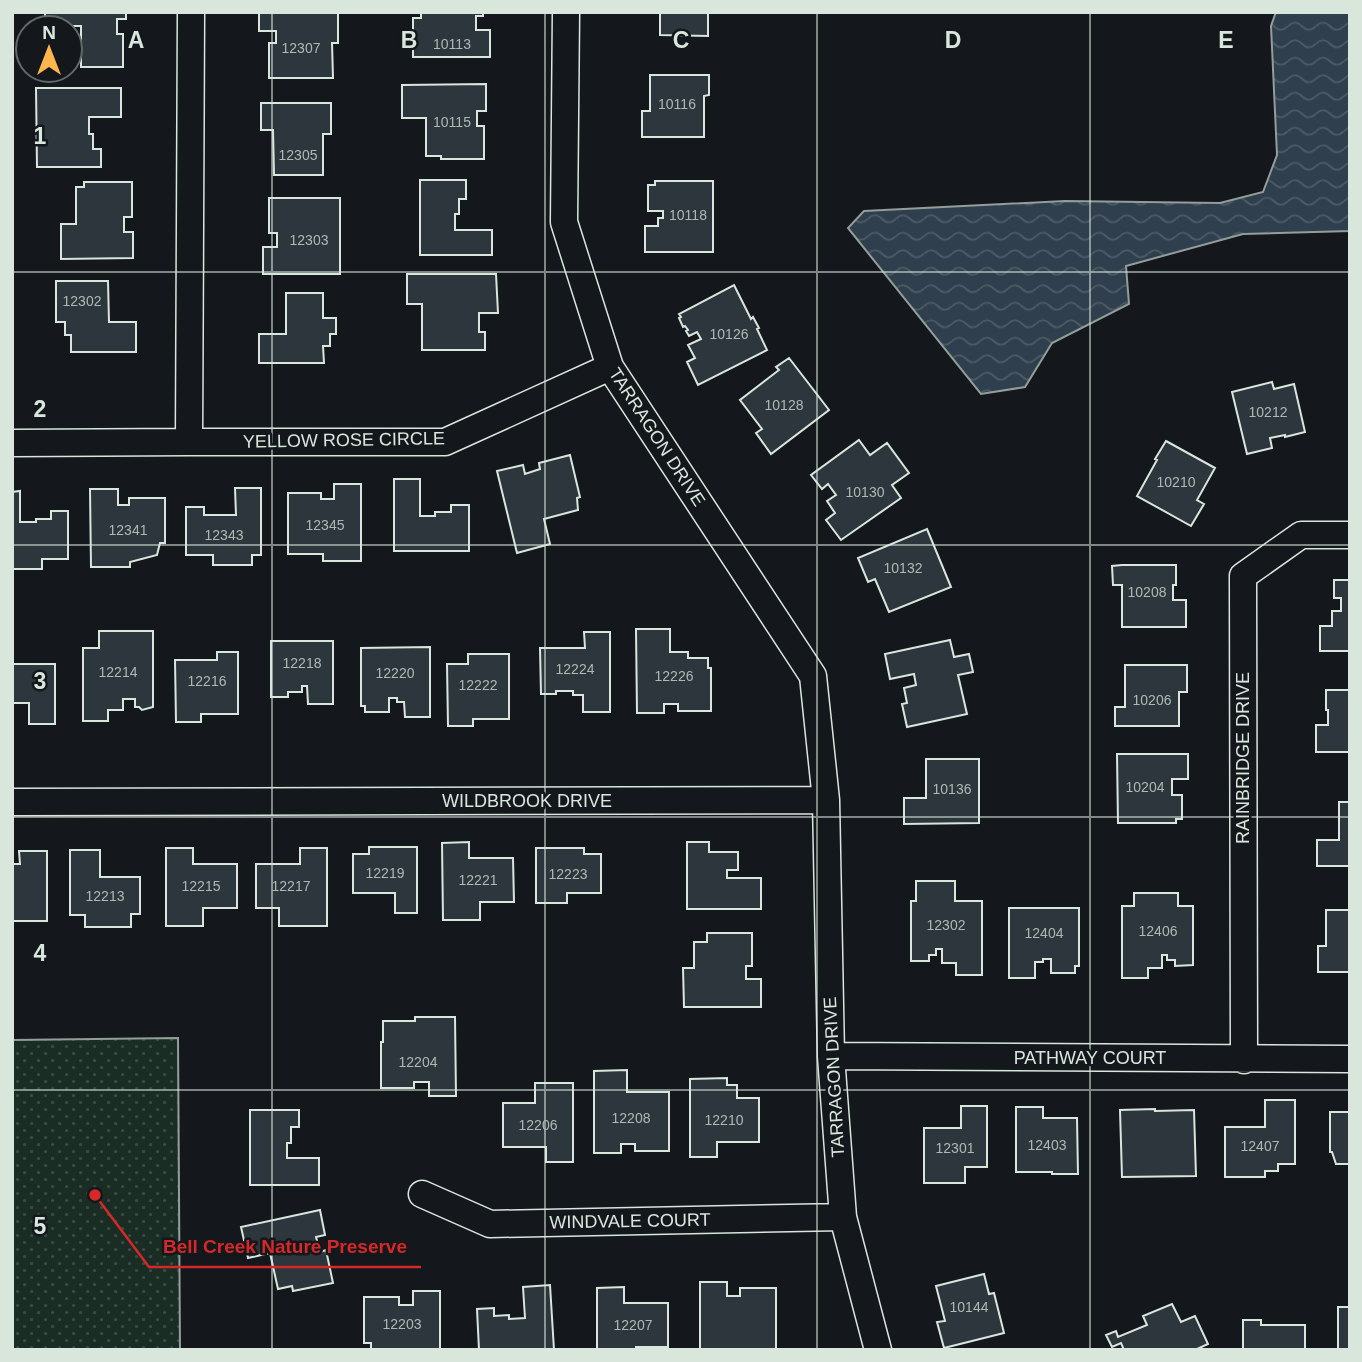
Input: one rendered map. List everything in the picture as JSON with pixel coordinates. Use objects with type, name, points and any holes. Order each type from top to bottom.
[{"type":"street","points":[[189,442],[191,12]]},
{"type":"street","name":"TARRAGON DRIVE","points":[[566,12],[564,222],[610,367],[813,676],[826,800],[831,1056],[843,1217],[878,1350]]},
{"type":"street","name":"YELLOW ROSE CIRCLE","points":[[12,443],[445,442],[610,367]]},
{"type":"street","name":"RAINBRIDGE DRIVE","points":[[1244,1060],[1242,576],[1300,535],[1350,534]]},
{"type":"street","name":"WILDBROOK DRIVE","points":[[12,802],[826,800]]},
{"type":"street","name":"PATHWAY COURT","points":[[831,1056],[1350,1059]]},
{"type":"street","name":"WINDVALE COURT","points":[[422,1194],[490,1224],[843,1217]]},
{"type":"green space","points":[[178,1038],[180,1350],[12,1350],[12,1040]]},
{"type":"water","points":[[1276,12],[1350,12],[1350,231],[1243,234],[1126,266],[1129,304],[1052,343],[1025,387],[981,394],[848,228],[864,211],[1065,201],[1220,203],[1263,192],[1277,155],[1271,26]]},
{"type":"building","points":[[126,12],[126,19],[117,19],[117,34],[123,34],[123,67],[84,67],[84,14],[45,14]]},
{"type":"building","points":[[259,12],[338,12],[338,43],[332,43],[333,78],[269,78],[269,43],[276,43],[276,31],[259,31]]},
{"type":"building","points":[[421,12],[483,12],[483,16],[476,16],[476,30],[490,30],[490,57],[413,57],[413,18],[421,18]]},
{"type":"building","points":[[660,12],[708,12],[708,36],[660,35]]},
{"type":"building","points":[[650,75],[709,75],[709,95],[704,96],[704,137],[642,137],[642,111],[650,111]]},
{"type":"building","points":[[486,84],[486,111],[477,111],[477,126],[484,126],[484,159],[441,159],[441,156],[426,156],[426,118],[402,118],[402,85]]},
{"type":"building","points":[[36,88],[121,88],[121,117],[89,117],[89,134],[93,134],[93,149],[101,149],[101,167],[37,167]]},
{"type":"building","points":[[261,103],[331,103],[331,134],[323,134],[323,175],[274,175],[273,130],[261,130]]},
{"type":"building","points":[[420,180],[466,180],[466,199],[459,199],[455,230],[492,230],[492,255],[420,255]]},
{"type":"building","points":[[655,181],[713,181],[713,252],[645,252],[645,226],[658,226],[658,218],[663,218],[663,211],[648,211],[648,185],[655,185]]},
{"type":"building","points":[[84,182],[132,182],[132,217],[124,217],[124,232],[133,232],[133,258],[61,259],[61,224],[76,224],[76,187],[84,187]]},
{"type":"building","points":[[269,198],[340,198],[340,274],[263,274],[263,247],[277,247],[277,233],[269,233]]},
{"type":"building","points":[[407,274],[496,274],[498,313],[479,313],[479,332],[485,332],[485,350],[422,350],[422,304],[407,304]]},
{"type":"building","points":[[56,281],[108,281],[109,322],[136,322],[136,352],[71,352],[71,335],[65,335],[65,322],[56,322]]},
{"type":"building","points":[[734,285],[751,319],[753,317],[759,328],[757,329],[767,350],[698,385],[687,362],[695,358],[688,345],[701,339],[697,332],[689,336],[679,314]]},
{"type":"building","points":[[286,293],[323,293],[323,318],[336,318],[336,334],[330,334],[330,346],[323,346],[324,363],[259,363],[259,334],[286,334]]},
{"type":"building","points":[[789,358],[829,410],[771,454],[756,433],[762,429],[740,400],[779,370],[776,367]]},
{"type":"building","points":[[1272,382],[1274,389],[1294,384],[1305,432],[1270,438],[1272,448],[1247,454],[1232,392]]},
{"type":"building","points":[[859,440],[870,455],[887,443],[909,473],[892,485],[901,498],[841,540],[826,520],[835,513],[827,501],[836,495],[828,484],[822,489],[811,475]]},
{"type":"building","points":[[1166,441],[1215,468],[1197,500],[1204,504],[1191,526],[1137,496]]},
{"type":"building","points":[[570,455],[580,497],[577,498],[578,510],[544,519],[550,544],[517,553],[497,471],[523,465],[525,474],[540,469],[539,463]]},
{"type":"building","points":[[394,479],[420,479],[420,516],[451,512],[451,505],[469,505],[469,551],[394,551]]},
{"type":"building","points":[[334,484],[361,484],[361,561],[323,561],[323,554],[288,554],[288,493],[321,493],[321,499],[334,499]]},
{"type":"building","points":[[235,488],[261,488],[261,555],[252,555],[252,565],[213,565],[213,555],[186,555],[186,507],[204,507],[204,515],[236,515]]},
{"type":"building","points":[[90,489],[118,489],[118,505],[129,505],[129,498],[165,498],[165,543],[160,543],[157,555],[130,562],[130,567],[91,567]]},
{"type":"building","points":[[20,491],[20,522],[51,519],[51,511],[68,511],[68,559],[42,559],[42,569],[12,569],[12,492]]},
{"type":"building","points":[[927,529],[951,587],[889,612],[875,579],[868,582],[858,558]]},
{"type":"building","points":[[1176,565],[1173,600],[1186,600],[1186,627],[1122,627],[1122,585],[1113,585],[1112,566]]},
{"type":"building","points":[[1334,580],[1350,580],[1350,651],[1320,651],[1320,626],[1332,626],[1332,611],[1341,611],[1341,598],[1334,598]]},
{"type":"building","points":[[636,629],[670,629],[670,652],[688,652],[688,658],[708,658],[708,668],[711,668],[711,711],[678,711],[678,704],[664,704],[664,713],[637,713]]},
{"type":"building","points":[[99,631],[153,631],[153,707],[142,710],[135,707],[135,699],[123,699],[123,710],[108,710],[108,721],[83,721],[83,648],[99,648]]},
{"type":"building","points":[[584,632],[610,632],[610,712],[583,712],[583,695],[573,695],[573,691],[541,694],[540,648],[585,648]]},
{"type":"building","points":[[950,640],[954,657],[969,654],[973,672],[958,675],[967,714],[907,727],[902,704],[907,703],[904,688],[916,685],[914,674],[890,679],[885,654]]},
{"type":"building","points":[[271,641],[333,641],[333,704],[308,704],[307,686],[302,686],[302,692],[288,692],[288,697],[271,697]]},
{"type":"building","points":[[430,647],[430,717],[405,717],[404,702],[397,702],[397,698],[389,698],[389,712],[365,712],[365,706],[361,706],[361,648]]},
{"type":"building","points":[[217,652],[238,652],[238,714],[201,714],[201,722],[176,722],[175,660],[217,660]]},
{"type":"building","points":[[468,654],[509,654],[509,719],[473,719],[473,726],[448,726],[447,664],[468,664]]},
{"type":"building","points":[[12,664],[55,664],[55,724],[29,724],[29,703],[12,703]]},
{"type":"building","points":[[1125,665],[1187,665],[1187,692],[1179,692],[1179,726],[1115,726],[1115,707],[1125,707]]},
{"type":"building","points":[[1326,690],[1350,690],[1350,752],[1316,752],[1316,725],[1328,725]]},
{"type":"building","points":[[1117,754],[1188,754],[1188,779],[1172,779],[1172,795],[1182,795],[1182,819],[1176,819],[1176,823],[1118,823]]},
{"type":"building","points":[[926,759],[979,759],[979,823],[904,824],[904,798],[926,798]]},
{"type":"building","points":[[1339,802],[1350,802],[1350,866],[1317,866],[1317,840],[1339,840]]},
{"type":"building","points":[[469,842],[469,858],[513,858],[514,902],[480,902],[480,920],[443,920],[442,843]]},
{"type":"building","points":[[687,842],[709,842],[709,852],[738,852],[738,870],[727,870],[727,878],[761,878],[761,909],[687,909]]},
{"type":"building","points":[[369,847],[417,847],[417,913],[395,913],[395,893],[353,893],[353,854],[369,854]]},
{"type":"building","points":[[166,848],[193,848],[193,864],[237,864],[237,908],[203,908],[203,926],[166,926]]},
{"type":"building","points":[[300,848],[327,848],[327,926],[279,926],[279,908],[256,908],[256,864],[300,864]]},
{"type":"building","points":[[536,848],[584,848],[584,854],[601,854],[601,893],[567,893],[567,903],[536,903]]},
{"type":"building","points":[[70,850],[100,850],[100,877],[140,877],[140,914],[131,914],[131,927],[85,927],[85,915],[70,915]]},
{"type":"building","points":[[19,851],[47,851],[47,921],[12,921],[12,864],[20,864]]},
{"type":"building","points":[[916,881],[955,881],[955,901],[982,901],[982,975],[956,975],[956,963],[942,963],[942,949],[936,949],[936,955],[929,955],[929,961],[911,961],[911,901],[916,901]]},
{"type":"building","points":[[1134,893],[1178,893],[1178,906],[1193,906],[1193,965],[1175,966],[1175,960],[1167,960],[1167,955],[1162,955],[1162,968],[1148,968],[1148,978],[1122,978],[1122,906],[1134,906]]},
{"type":"building","points":[[1009,908],[1079,908],[1079,966],[1075,966],[1075,973],[1051,973],[1051,959],[1043,959],[1043,962],[1035,962],[1035,978],[1009,978]]},
{"type":"building","points":[[1326,910],[1350,910],[1350,972],[1318,972],[1318,946],[1326,946]]},
{"type":"building","points":[[707,933],[752,933],[752,966],[746,966],[746,979],[761,979],[761,1007],[684,1007],[683,968],[694,968],[694,942],[707,942]]},
{"type":"building","points":[[415,1017],[455,1017],[456,1096],[429,1096],[429,1082],[414,1082],[414,1088],[381,1088],[383,1021],[415,1021]]},
{"type":"building","points":[[627,1070],[627,1092],[669,1092],[669,1151],[635,1151],[635,1144],[621,1144],[621,1153],[594,1153],[594,1071]]},
{"type":"building","points":[[727,1078],[727,1085],[737,1085],[737,1098],[759,1098],[759,1142],[717,1142],[717,1157],[690,1157],[690,1079]]},
{"type":"building","points":[[535,1083],[573,1083],[573,1162],[546,1162],[546,1147],[503,1147],[503,1103],[535,1103]]},
{"type":"building","points":[[1265,1100],[1295,1100],[1295,1164],[1278,1164],[1278,1171],[1265,1171],[1265,1177],[1225,1177],[1225,1127],[1265,1127]]},
{"type":"building","points":[[961,1106],[987,1106],[987,1167],[965,1167],[965,1183],[924,1183],[924,1128],[961,1128]]},
{"type":"building","points":[[1016,1107],[1043,1107],[1043,1118],[1077,1118],[1078,1174],[1016,1172]]},
{"type":"building","points":[[250,1110],[299,1110],[299,1127],[291,1127],[287,1158],[319,1158],[319,1185],[250,1185]]},
{"type":"building","points":[[1120,1110],[1194,1110],[1196,1176],[1122,1177]]},
{"type":"building","points":[[1330,1112],[1350,1112],[1350,1164],[1336,1164],[1330,1152]]},
{"type":"building","points":[[320,1210],[325,1235],[316,1237],[320,1252],[326,1250],[333,1283],[293,1291],[292,1286],[278,1289],[270,1253],[248,1258],[241,1227]]},
{"type":"building","points":[[984,1274],[989,1294],[994,1293],[1004,1333],[944,1348],[937,1322],[945,1321],[936,1286]]},
{"type":"building","points":[[700,1282],[727,1282],[727,1296],[740,1296],[740,1288],[776,1288],[776,1350],[700,1350]]},
{"type":"building","points":[[550,1285],[554,1350],[479,1350],[477,1309],[494,1308],[494,1316],[525,1318],[523,1287]]},
{"type":"building","points":[[624,1287],[624,1303],[668,1303],[668,1347],[597,1350],[597,1288]]},
{"type":"building","points":[[413,1291],[440,1291],[440,1350],[371,1350],[371,1343],[364,1343],[364,1297],[399,1297],[399,1305],[413,1305]]},
{"type":"building","points":[[1172,1304],[1181,1322],[1195,1316],[1208,1344],[1195,1350],[1124,1350],[1121,1343],[1112,1347],[1106,1335],[1116,1331],[1118,1337],[1147,1325],[1143,1316]]},
{"type":"building","points":[[1338,1307],[1350,1307],[1350,1350],[1338,1350]]},
{"type":"building","points":[[1243,1320],[1261,1320],[1261,1325],[1305,1325],[1305,1350],[1243,1350]]},
{"type":"place","name":"Bell Creek Nature Preserve","points":[[95,1195]]}]
